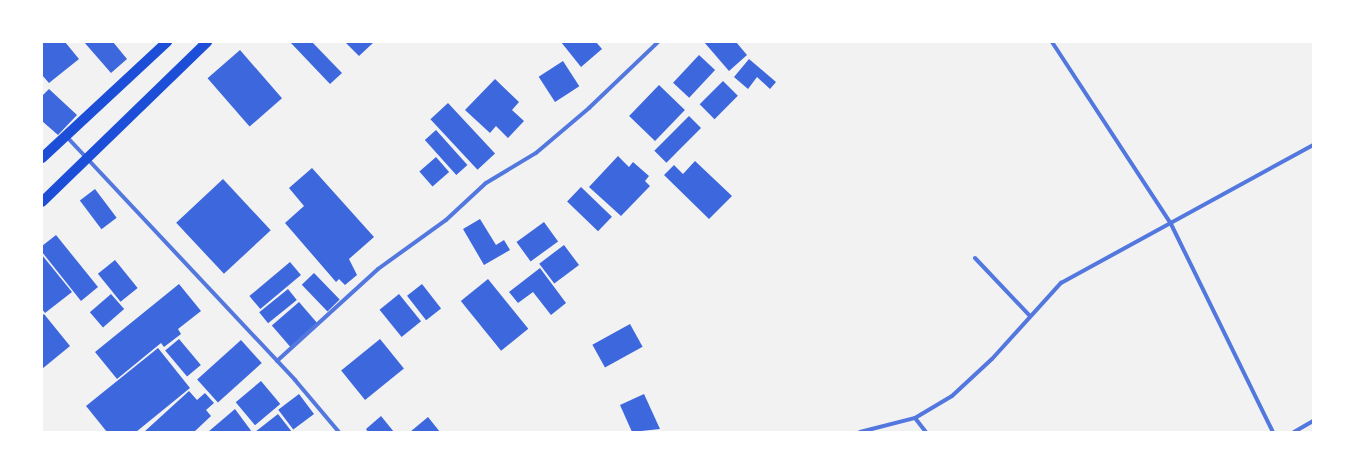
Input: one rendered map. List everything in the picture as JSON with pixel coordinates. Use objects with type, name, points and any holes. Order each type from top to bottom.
[{"type":"main road","points":[[42,158],[167,42]]},
{"type":"main road","points":[[42,202],[87,162],[207,42]]},
{"type":"street","points":[[277,361],[378,269],[446,220],[486,183],[536,153],[590,108],[658,42]]},
{"type":"street","points":[[1052,42],[1170,222],[1273,432]]},
{"type":"street","points":[[66,136],[87,162],[277,361],[339,432]]},
{"type":"street","points":[[860,432],[915,418],[974,377],[1029,315],[1061,283],[1170,222],[1266,174],[1313,145]]},
{"type":"street","points":[[976,258],[1029,315]]},
{"type":"street","points":[[915,418],[926,432]]},
{"type":"street","points":[[1294,432],[1313,421]]},
{"type":"building","points":[[42,42],[65,42],[79,59],[49,83],[42,75]]},
{"type":"building","points":[[84,42],[113,42],[127,59],[111,73]]},
{"type":"building","points":[[290,42],[312,42],[342,73],[330,84]]},
{"type":"building","points":[[345,42],[374,42],[359,56]]},
{"type":"building","points":[[561,42],[596,42],[602,49],[581,67]]},
{"type":"building","points":[[704,42],[736,42],[747,55],[729,71]]},
{"type":"building","points":[[240,50],[282,98],[250,127],[208,78]]},
{"type":"building","points":[[699,55],[715,70],[689,98],[673,83]]},
{"type":"building","points":[[749,59],[776,82],[770,89],[757,77],[748,89],[734,77]]},
{"type":"building","points":[[563,61],[579,86],[555,102],[539,77]]},
{"type":"building","points":[[495,79],[519,102],[512,110],[524,121],[508,138],[496,126],[490,133],[465,110]]},
{"type":"building","points":[[723,81],[738,96],[715,119],[700,104]]},
{"type":"building","points":[[659,85],[685,110],[655,141],[629,116]]},
{"type":"building","points":[[49,89],[77,115],[58,135],[42,121],[42,96]]},
{"type":"building","points":[[448,103],[495,153],[478,170],[430,119]]},
{"type":"building","points":[[689,116],[701,128],[666,163],[654,151]]},
{"type":"building","points":[[436,130],[467,165],[456,175],[425,140]]},
{"type":"building","points":[[618,156],[629,167],[633,162],[649,176],[645,181],[650,186],[621,216],[589,187]]},
{"type":"building","points":[[436,157],[449,172],[433,187],[419,171]]},
{"type":"building","points":[[695,161],[732,196],[709,219],[664,175],[674,165],[683,174]]},
{"type":"building","points":[[312,168],[374,237],[349,259],[357,275],[345,285],[339,279],[336,282],[285,223],[304,206],[289,188]]},
{"type":"building","points":[[223,179],[271,230],[224,274],[176,223]]},
{"type":"building","points":[[581,187],[612,217],[598,231],[567,201]]},
{"type":"building","points":[[95,189],[117,218],[101,229],[80,200]]},
{"type":"building","points":[[480,219],[496,245],[504,240],[510,250],[484,265],[463,229]]},
{"type":"building","points":[[544,222],[558,241],[531,261],[516,242]]},
{"type":"building","points":[[56,235],[98,287],[81,301],[42,252],[42,246]]},
{"type":"building","points":[[564,245],[579,265],[554,284],[539,264]]},
{"type":"building","points":[[42,255],[72,292],[45,313],[42,309]]},
{"type":"building","points":[[115,260],[138,288],[121,302],[98,274]]},
{"type":"building","points":[[290,262],[301,275],[260,309],[249,296]]},
{"type":"building","points":[[540,268],[566,303],[551,315],[533,292],[518,303],[509,292]]},
{"type":"building","points":[[314,273],[340,300],[327,311],[302,285]]},
{"type":"building","points":[[488,279],[528,329],[501,351],[461,301]]},
{"type":"building","points":[[179,284],[201,311],[178,329],[181,334],[164,347],[161,343],[117,379],[95,352]]},
{"type":"building","points":[[422,284],[441,308],[426,320],[407,296]]},
{"type":"building","points":[[288,289],[297,300],[268,323],[259,312]]},
{"type":"building","points":[[111,294],[124,309],[103,327],[90,312]]},
{"type":"building","points":[[399,294],[421,321],[402,337],[380,310]]},
{"type":"building","points":[[299,302],[317,323],[290,347],[272,326]]},
{"type":"building","points":[[44,314],[70,346],[42,369],[42,316]]},
{"type":"building","points":[[630,324],[643,347],[605,368],[592,345]]},
{"type":"building","points":[[179,339],[201,365],[187,377],[165,351]]},
{"type":"building","points":[[380,339],[404,369],[365,400],[341,370]]},
{"type":"building","points":[[241,340],[262,363],[218,403],[197,379]]},
{"type":"building","points":[[158,348],[190,388],[136,432],[107,432],[86,406]]},
{"type":"building","points":[[261,381],[280,404],[255,425],[236,402]]},
{"type":"building","points":[[189,391],[197,400],[205,393],[214,403],[206,410],[211,416],[194,432],[144,432]]},
{"type":"building","points":[[299,394],[314,414],[293,430],[278,410]]},
{"type":"building","points":[[644,394],[660,429],[632,432],[620,405]]},
{"type":"building","points":[[235,409],[252,432],[208,432]]},
{"type":"building","points":[[278,414],[292,432],[255,432]]},
{"type":"building","points":[[381,416],[394,432],[368,432],[366,429]]},
{"type":"building","points":[[428,417],[440,432],[410,432]]}]
